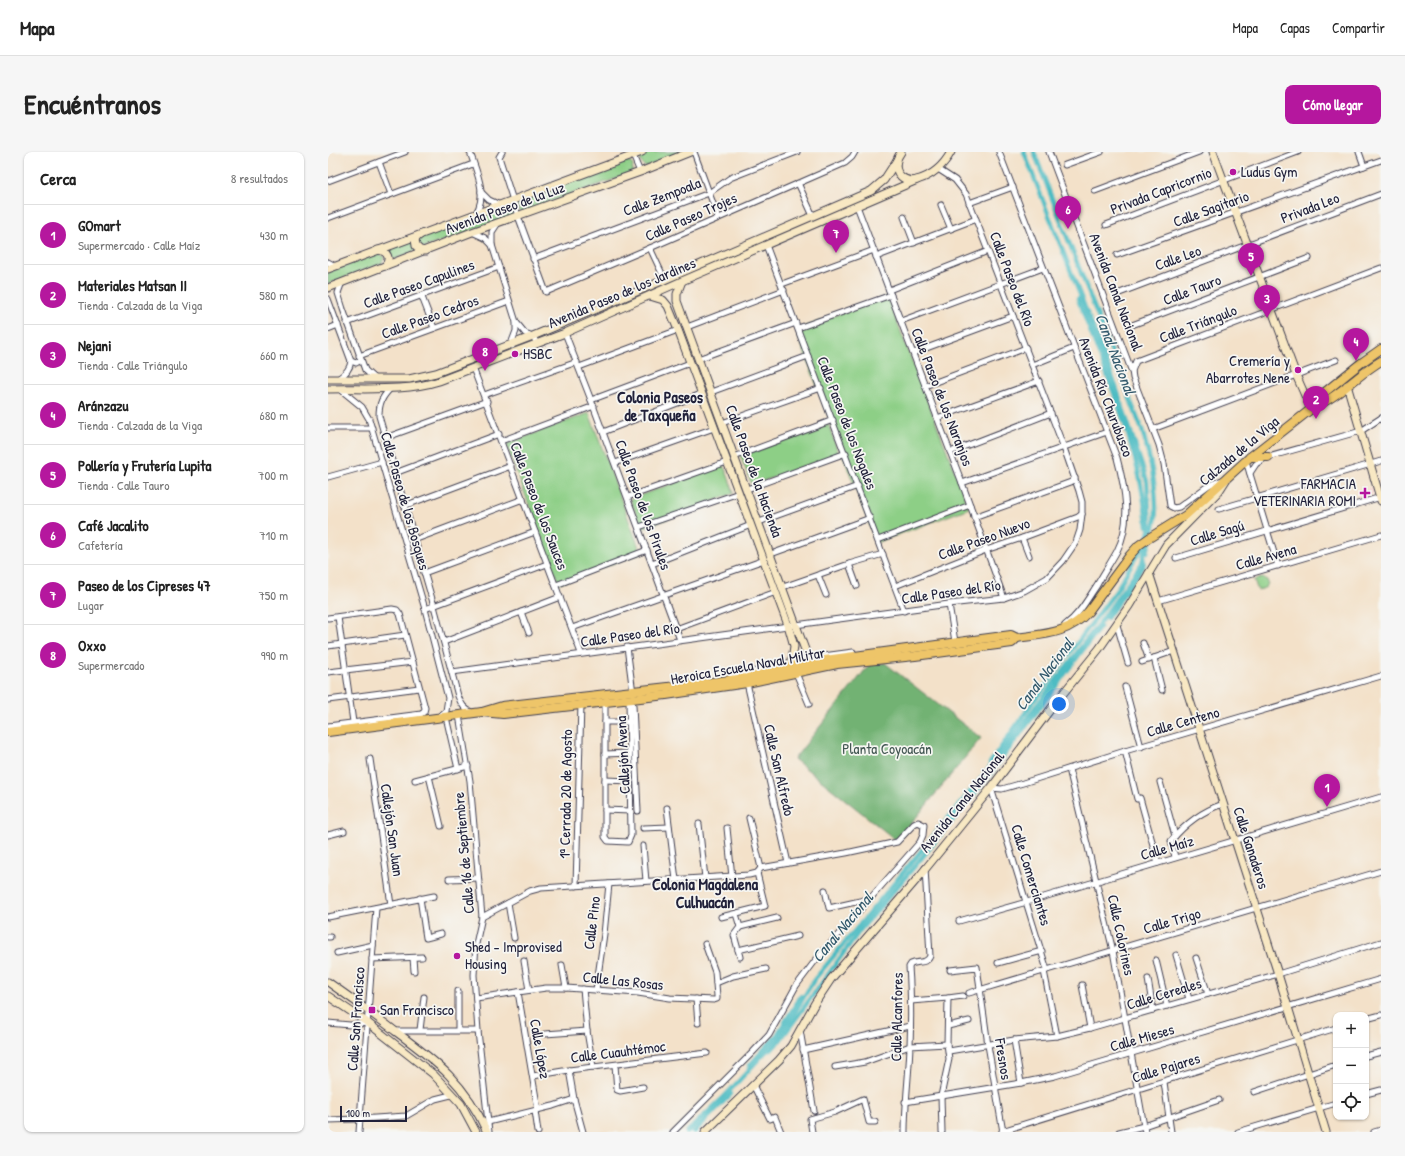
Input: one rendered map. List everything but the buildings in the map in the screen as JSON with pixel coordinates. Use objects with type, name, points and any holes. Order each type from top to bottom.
[{"type":"main road","name":"Calzada de la Viga","points":[[1313,408],[1320,396],[1381,349]]},
{"type":"main road","name":"Calzada de la Viga","points":[[1182,517],[1269,442],[1313,408],[1323,403],[1381,361]]},
{"type":"main road","points":[[1248,459],[1271,457],[1267,447],[1269,442]]},
{"type":"main road","name":"Heroica Escuela Naval Militar","points":[[810,663],[837,664],[915,656],[1012,643],[1017,638],[1061,631],[1080,621],[1130,555],[1144,541],[1182,517]]},
{"type":"main road","name":"Heroica Escuela Naval Militar","points":[[632,695],[747,678],[810,663],[954,641],[1012,635],[1017,638]]},
{"type":"main road","name":"Heroica Escuela Naval Militar","points":[[328,732],[442,718],[482,712],[502,706],[606,698],[747,683],[793,667]]},
{"type":"main road","name":"Heroica Escuela Naval Militar","points":[[482,712],[503,714],[581,704],[606,698]]},
{"type":"street","points":[[328,181],[405,152]]},
{"type":"street","points":[[470,152],[481,192],[481,202],[476,213]]},
{"type":"street","name":"Avenida Paseo de la Luz","points":[[328,269],[632,154],[642,152]]},
{"type":"street","name":"Avenida Paseo de la Luz","points":[[328,288],[472,232],[640,172],[690,152]]},
{"type":"street","points":[[694,152],[718,217]]},
{"type":"street","name":"Calle Zempoala","points":[[533,258],[709,192],[730,178],[797,152]]},
{"type":"street","name":"Calle Paseo Trojes","points":[[533,258],[546,292],[845,163],[855,152]]},
{"type":"street","name":"Avenida Paseo de los Jardines","points":[[328,379],[409,379],[424,377],[534,336],[870,191],[878,186],[889,173],[901,152]]},
{"type":"street","points":[[938,169],[951,152]]},
{"type":"street","name":"Avenida Río Churubusco","points":[[999,152],[1117,458],[1127,508],[1124,532],[1118,550],[1084,604],[1072,620],[1064,626],[1047,634]]},
{"type":"street","name":"Avenida Canal Nacional","points":[[1049,152],[1132,373],[1134,383],[1153,429],[1164,464],[1169,503],[1171,507],[1176,508],[1181,506],[1209,485],[1226,478]]},
{"type":"street","points":[[1065,165],[1101,152]]},
{"type":"street","points":[[1095,191],[1199,152]]},
{"type":"street","points":[[1213,152],[1296,375],[1313,408]]},
{"type":"street","name":"Privada Capricornio","points":[[1106,225],[1298,152]]},
{"type":"street","points":[[1359,152],[1364,166]]},
{"type":"street","points":[[500,154],[518,216],[533,258]]},
{"type":"street","points":[[632,154],[640,172]]},
{"type":"street","points":[[896,160],[896,168],[900,176],[907,180],[917,180]]},
{"type":"street","name":"Calle Sagitario","points":[[1117,255],[1381,160]]},
{"type":"street","points":[[379,162],[391,194]]},
{"type":"street","points":[[328,218],[473,164]]},
{"type":"street","name":"Avenida Paseo de los Jardines","points":[[328,389],[392,388],[426,385],[565,333],[766,244],[917,180],[938,169]]},
{"type":"street","name":"Calle Paseo del Río","points":[[452,672],[788,625],[1004,598],[1038,584],[1056,570],[1076,542],[1080,530],[1082,502],[1075,478],[966,194],[955,180],[938,169]]},
{"type":"street","points":[[798,183],[813,216]]},
{"type":"street","points":[[969,203],[1013,187]]},
{"type":"street","points":[[481,192],[489,200],[500,205]]},
{"type":"street","name":"Privada Leo","points":[[1248,245],[1381,194]]},
{"type":"street","points":[[941,205],[951,229]]},
{"type":"street","name":"Calle Paseo de los Naranjos","points":[[857,206],[1004,598]]},
{"type":"street","points":[[904,217],[914,243]]},
{"type":"street","points":[[876,257],[976,219]]},
{"type":"street","points":[[498,223],[492,232],[492,245],[516,322],[516,331],[511,344],[514,352]]},
{"type":"street","points":[[472,232],[485,238],[492,245]]},
{"type":"street","points":[[420,234],[416,239],[416,246],[420,250],[426,251]]},
{"type":"street","name":"Calle Paseo de los Nogales","points":[[766,244],[904,610]]},
{"type":"street","name":"Calle Leo","points":[[1117,294],[1248,245]]},
{"type":"street","points":[[650,248],[665,280]]},
{"type":"street","points":[[378,250],[383,251],[388,256],[385,266]]},
{"type":"street","points":[[782,284],[874,250]]},
{"type":"street","points":[[698,359],[797,326],[890,292],[988,251]]},
{"type":"street","points":[[725,254],[728,262]]},
{"type":"street","name":"Calle Tauro","points":[[1132,325],[1309,258]]},
{"type":"street","points":[[328,262],[336,266]]},
{"type":"street","points":[[708,262],[711,269]]},
{"type":"street","name":"Calle Paseo Capulines","points":[[347,323],[422,297],[499,267]]},
{"type":"street","points":[[901,321],[1043,268]]},
{"type":"street","name":"Calle Triángulo","points":[[1132,373],[1136,361],[1381,268]]},
{"type":"street","points":[[668,306],[669,301],[677,301],[677,294],[682,281]]},
{"type":"street","points":[[342,282],[339,288],[339,297],[347,323],[365,370],[375,379]]},
{"type":"street","points":[[687,327],[784,290]]},
{"type":"street","points":[[339,297],[336,295],[332,296],[329,300],[351,361],[346,372],[339,378]]},
{"type":"street","points":[[650,296],[663,300],[668,306]]},
{"type":"street","points":[[422,297],[434,328]]},
{"type":"street","name":"Calle Paseo Cedros","points":[[360,358],[434,328],[509,301]]},
{"type":"street","name":"Calle Paseo de la Hacienda","points":[[677,301],[758,522],[775,564],[810,663]]},
{"type":"street","points":[[615,302],[618,310]]},
{"type":"street","name":"Calle Paseo de la Hacienda","points":[[668,306],[788,625],[794,646],[793,667]]},
{"type":"street","points":[[599,308],[602,317]]},
{"type":"street","points":[[913,353],[1013,316]]},
{"type":"street","points":[[516,322],[524,332],[534,336],[536,344]]},
{"type":"street","points":[[328,329],[338,325]]},
{"type":"street","points":[[579,367],[678,330]]},
{"type":"street","name":"Calle Paseo de los Pirules","points":[[565,333],[594,406],[680,640]]},
{"type":"street","points":[[925,386],[1026,348]]},
{"type":"street","points":[[1032,365],[1074,348]]},
{"type":"street","points":[[710,392],[808,356]]},
{"type":"street","points":[[351,361],[356,363],[360,358]]},
{"type":"street","points":[[1153,429],[1336,360]]},
{"type":"street","points":[[484,396],[577,362]]},
{"type":"street","points":[[591,400],[691,366],[701,366]]},
{"type":"street","name":"Calle Paseo de los Sauces","points":[[473,368],[502,441],[581,654]]},
{"type":"street","points":[[937,418],[1038,381]]},
{"type":"street","points":[[1347,386],[1381,498]]},
{"type":"street","name":"Calle Paseo de los Bosques","points":[[339,388],[362,406],[372,428],[425,609],[448,698],[446,711],[442,718]]},
{"type":"street","name":"Calle Paseo de los Bosques","points":[[392,388],[381,400],[379,406],[379,416],[434,606],[458,696],[462,705],[473,713]]},
{"type":"street","points":[[722,423],[821,388]]},
{"type":"street","points":[[603,432],[701,394]]},
{"type":"street","points":[[385,438],[486,401]]},
{"type":"street","points":[[502,441],[594,406]]},
{"type":"street","points":[[950,452],[1051,413]]},
{"type":"street","name":"Calle Paseo de los Bosques","points":[[369,419],[373,414],[379,416]]},
{"type":"street","points":[[1250,473],[1256,464],[1271,457],[1360,431],[1381,418]]},
{"type":"street","points":[[734,456],[833,420]]},
{"type":"street","points":[[328,428],[372,428]]},
{"type":"street","points":[[615,463],[714,428]]},
{"type":"street","points":[[962,483],[1107,432]]},
{"type":"street","points":[[395,473],[499,434]]},
{"type":"street","points":[[747,490],[846,453]]},
{"type":"street","points":[[1248,459],[1257,498],[1278,566]]},
{"type":"street","points":[[1219,510],[1381,461]]},
{"type":"street","points":[[328,477],[382,462]]},
{"type":"street","points":[[628,497],[727,462]]},
{"type":"street","points":[[404,506],[511,466]]},
{"type":"street","points":[[974,517],[1071,482],[1075,478]]},
{"type":"street","name":"Avenida Canal Nacional","points":[[705,1132],[779,1060],[791,1046],[815,1003],[831,979],[992,788],[1053,706],[1100,649],[1117,625],[1156,559],[1166,545],[1219,491],[1226,478]]},
{"type":"street","points":[[758,522],[858,486]]},
{"type":"street","points":[[639,528],[739,493]]},
{"type":"street","name":"Calle Sagú","points":[[1176,558],[1381,498]]},
{"type":"street","points":[[414,540],[523,499]]},
{"type":"street","points":[[878,540],[970,505]]},
{"type":"street","name":"Calle Paseo Nuevo","points":[[895,586],[986,550],[1078,517],[1082,514]]},
{"type":"street","points":[[771,554],[870,518]]},
{"type":"street","points":[[652,564],[751,525]]},
{"type":"street","points":[[424,573],[535,532]]},
{"type":"street","name":"Calle Avena","points":[[1158,601],[1381,535]]},
{"type":"street","points":[[1022,538],[1029,556]]},
{"type":"street","points":[[760,548],[768,545]]},
{"type":"street","points":[[556,586],[647,550]]},
{"type":"street","points":[[783,587],[883,554]]},
{"type":"street","points":[[572,628],[764,560]]},
{"type":"street","points":[[425,609],[548,564]]},
{"type":"street","points":[[767,567],[775,564]]},
{"type":"street","points":[[849,564],[857,586]]},
{"type":"street","name":"Calle Ganaderos","points":[[1149,573],[1278,974],[1326,1132]]},
{"type":"street","points":[[818,575],[826,595]]},
{"type":"street","name":"Calle Paseo de los Bosques","points":[[419,590],[428,586]]},
{"type":"street","points":[[676,629],[776,592]]},
{"type":"street","points":[[444,642],[560,597]]},
{"type":"street","points":[[949,604],[954,641]]},
{"type":"street","points":[[328,618],[392,609],[397,610],[400,614],[425,708],[424,712],[421,714],[328,726]]},
{"type":"street","points":[[521,612],[529,633]]},
{"type":"street","points":[[338,617],[353,722]]},
{"type":"street","points":[[1117,625],[1128,663]]},
{"type":"street","points":[[328,646],[406,635]]},
{"type":"street","points":[[1142,642],[1151,659],[1162,690]]},
{"type":"street","points":[[606,698],[605,839],[608,841],[628,842],[631,835],[630,722],[632,695],[628,648]]},
{"type":"street","points":[[1142,662],[1174,651]]},
{"type":"street","points":[[328,672],[413,662]]},
{"type":"street","name":"Heroica Escuela Naval Militar","points":[[793,667],[810,663]]},
{"type":"street","points":[[793,667],[809,704]]},
{"type":"street","name":"Calle Centeno","points":[[992,788],[1002,789],[1125,751],[1381,676]]},
{"type":"street","name":"Calle San Alfredo","points":[[747,683],[788,863]]},
{"type":"street","points":[[1125,687],[1141,747]]},
{"type":"street","points":[[328,700],[420,688]]},
{"type":"street","name":"Heroica Escuela Naval Militar","points":[[473,713],[502,703],[632,695]]},
{"type":"street","name":"Callejón Avena","points":[[632,695],[638,811]]},
{"type":"street","name":"1ª Cerrada 20 de Agosto","points":[[576,886],[581,704]]},
{"type":"street","name":"Calle 16 de Septiembre","points":[[459,715],[468,766],[482,917],[475,960],[476,998],[488,1132]]},
{"type":"street","points":[[442,718],[458,769]]},
{"type":"street","points":[[605,722],[630,722]]},
{"type":"street","points":[[1125,751],[1137,799],[1140,798],[1158,862]]},
{"type":"street","points":[[605,754],[630,753]]},
{"type":"street","name":"Callejón San Juan","points":[[370,759],[391,905]]},
{"type":"street","points":[[415,780],[468,766]]},
{"type":"street","name":"Calle Colorines","points":[[1069,769],[1113,951],[1145,1132]]},
{"type":"street","points":[[429,776],[441,826]]},
{"type":"street","points":[[605,780],[631,781]]},
{"type":"street","points":[[1160,782],[1175,836]]},
{"type":"street","name":"Calle Comerciantes","points":[[992,788],[1042,951],[1057,1036]]},
{"type":"street","name":"Calle Maíz","points":[[959,921],[1096,882],[1158,862],[1235,841],[1381,797]]},
{"type":"street","points":[[1175,858],[1171,841],[1175,836],[1200,814],[1223,804]]},
{"type":"street","points":[[667,808],[676,880]]},
{"type":"street","points":[[605,810],[630,811]]},
{"type":"street","points":[[750,818],[761,868]]},
{"type":"street","points":[[482,917],[530,891],[541,888],[732,877],[756,873],[761,868],[897,842],[914,824],[918,822],[924,825],[923,835],[920,842],[815,961],[796,986],[769,1035],[673,1132]]},
{"type":"street","points":[[699,824],[705,878]]},
{"type":"street","points":[[643,828],[670,827]]},
{"type":"street","points":[[728,828],[732,877]]},
{"type":"street","points":[[328,835],[344,831]]},
{"type":"street","points":[[643,846],[646,881]]},
{"type":"street","name":"Calle Alcanfores","points":[[905,1132],[905,1102],[910,1046],[910,967],[914,962],[928,960],[930,956],[925,868]]},
{"type":"street","name":"Calle Trigo","points":[[970,993],[1381,872]]},
{"type":"street","points":[[721,917],[762,908],[765,905],[756,873]]},
{"type":"street","points":[[449,880],[478,878]]},
{"type":"street","name":"Calle Pino","points":[[596,990],[609,884]]},
{"type":"street","points":[[825,890],[830,908],[869,899]]},
{"type":"street","points":[[328,917],[434,896]]},
{"type":"street","points":[[420,898],[426,938],[441,934]]},
{"type":"street","points":[[508,903],[514,938]]},
{"type":"street","name":"Calle San Francisco","points":[[359,1132],[376,908]]},
{"type":"street","points":[[736,914],[740,927]]},
{"type":"street","points":[[740,957],[734,934],[740,927],[777,918]]},
{"type":"street","points":[[738,950],[798,936]]},
{"type":"street","name":"Calle Cereales","points":[[949,1051],[1014,1040],[1057,1036],[1090,1028],[1278,974],[1381,942]]},
{"type":"street","points":[[705,944],[713,965],[716,983],[733,976],[766,969]]},
{"type":"street","points":[[337,953],[373,945]]},
{"type":"street","points":[[998,963],[1042,951]]},
{"type":"street","points":[[1176,955],[1189,999]]},
{"type":"street","points":[[372,959],[422,957]]},
{"type":"street","points":[[413,958],[414,971]]},
{"type":"street","points":[[1196,958],[1208,994]]},
{"type":"street","points":[[1156,960],[1167,1006]]},
{"type":"street","points":[[524,961],[529,990]]},
{"type":"street","points":[[562,965],[566,988]]},
{"type":"street","name":"Fresnos","points":[[950,970],[977,966],[1002,1131]]},
{"type":"street","points":[[1148,979],[1153,1010]]},
{"type":"street","name":"Calle Mieses","points":[[905,1102],[1055,1076],[1381,979]]},
{"type":"street","points":[[328,982],[369,1010],[447,1073],[463,1090],[479,1114],[488,1132]]},
{"type":"street","name":"Calle Las Rosas","points":[[476,998],[529,990],[566,988],[638,993],[670,998],[714,1000],[717,999],[716,983]]},
{"type":"street","points":[[1082,985],[1090,1028]]},
{"type":"street","points":[[583,989],[587,1031],[593,1067]]},
{"type":"street","points":[[458,991],[458,1030]]},
{"type":"street","name":"Calle López","points":[[518,992],[533,1076],[538,1132]]},
{"type":"street","points":[[328,996],[368,1023],[395,1046],[433,1074],[461,1104],[476,1132]]},
{"type":"street","points":[[911,1001],[963,996]]},
{"type":"street","points":[[420,1030],[424,997]]},
{"type":"street","points":[[942,1132],[941,1096],[949,1059],[947,1044],[948,998]]},
{"type":"street","points":[[696,999],[698,1024]]},
{"type":"street","points":[[1369,1018],[1381,1015]]},
{"type":"street","points":[[948,1026],[970,1020]]},
{"type":"street","points":[[328,1023],[350,1025],[368,1023]]},
{"type":"street","points":[[803,1050],[910,1026]]},
{"type":"street","name":"Calle Pajares","points":[[1002,1131],[1333,1029]]},
{"type":"street","points":[[800,1030],[814,1111]]},
{"type":"street","points":[[395,1031],[478,1031]]},
{"type":"street","points":[[545,1034],[587,1031]]},
{"type":"street","points":[[395,1046],[402,1043],[402,1036]]},
{"type":"street","points":[[1014,1040],[1021,1083]]},
{"type":"street","points":[[407,1054],[405,1049],[406,1046],[409,1044],[414,1045]]},
{"type":"street","points":[[835,1067],[865,1062],[910,1046],[947,1044]]},
{"type":"street","points":[[1369,1055],[1381,1052]]},
{"type":"street","name":"Calle Cuauhtémoc","points":[[533,1076],[707,1053]]},
{"type":"street","points":[[615,1065],[617,1090],[620,1091],[643,1088]]},
{"type":"street","points":[[1254,1092],[1333,1066]]},
{"type":"street","points":[[570,1070],[574,1099],[583,1132]]},
{"type":"street","points":[[1164,1082],[1171,1132]]},
{"type":"street","points":[[753,1085],[770,1119],[775,1118],[781,1132]]},
{"type":"street","points":[[1369,1093],[1381,1090]]},
{"type":"street","points":[[328,1120],[406,1116],[412,1114],[419,1107],[435,1099],[454,1098]]},
{"type":"street","points":[[454,1098],[471,1132]]},
{"type":"street","points":[[488,1122],[574,1099]]},
{"type":"street","points":[[812,1132],[810,1119],[835,1112],[863,1100],[869,1122],[875,1122]]},
{"type":"street","points":[[1119,1132],[1144,1126],[1219,1100]]},
{"type":"street","points":[[1238,1132],[1333,1104]]},
{"type":"street","points":[[1374,1132],[1381,1130]]},
{"type":"shaded area","name":"FARMACIA VETERINARIA ROMI","points":[[1372,487],[1374,494],[1359,498],[1357,492]]},
{"type":"green space","points":[[649,152],[687,152],[645,167],[641,162],[640,155]]},
{"type":"green space","points":[[627,160],[633,165],[632,173],[520,212],[516,202]]},
{"type":"green space","points":[[509,204],[513,209],[513,215],[423,248],[420,247],[418,241],[419,238]]},
{"type":"green space","points":[[414,240],[418,250],[390,261],[386,250]]},
{"type":"green space","points":[[379,253],[384,257],[382,263],[328,284],[328,272]]},
{"type":"green space","points":[[887,296],[969,508],[876,543],[796,330]]},
{"type":"green space","points":[[589,413],[641,553],[559,584],[506,444]]},
{"type":"green space","points":[[828,424],[839,454],[752,485],[740,455]]},
{"type":"green space","points":[[724,465],[734,493],[642,529],[630,499]]},
{"type":"green space","points":[[1262,578],[1267,580],[1268,583],[1266,587],[1258,591],[1254,580]]},
{"type":"green space","name":"Planta Coyoacán","points":[[885,663],[981,738],[897,841],[794,759],[869,665]]},
{"type":"waterway","name":"Canal Nacional","points":[[687,1132],[723,1098],[781,1035],[814,980],[984,775],[1104,617],[1142,563],[1150,526],[1147,481],[1115,384],[1024,152]]},
{"type":"waterway","name":"Canal Nacional","points":[[1034,152],[1142,430],[1151,463],[1156,499],[1155,522],[1147,552]]},
{"type":"waterway","name":"Canal Nacional","points":[[1078,299],[1130,440],[1143,497],[1147,526]]},
{"type":"waterway","name":"Canal Nacional","points":[[990,763],[1030,706],[1116,591],[1143,545]]},
{"type":"waterway","name":"Canal Nacional","points":[[1107,618],[1143,567],[1144,561]]},
{"type":"waterway","name":"Canal Nacional","points":[[772,1049],[781,1039],[861,929],[988,777],[1100,627]]},
{"type":"waterway","name":"Canal Nacional","points":[[750,1065],[777,1035],[801,996]]},
{"type":"waterway","name":"Canal Nacional","points":[[694,1132],[731,1094]]},
{"type":"place","name":"Ludus Gym","points":[[1233,172]]},
{"type":"place","name":"Café Jacalito","points":[[1068,229]]},
{"type":"place","name":"Paseo de los Cipreses 47","points":[[836,253]]},
{"type":"place","name":"Pollería y Frutería Lupita","points":[[1251,276]]},
{"type":"place","name":"Nejani","points":[[1267,318]]},
{"type":"place","name":"HSBC","points":[[515,354]]},
{"type":"place","name":"Aránzazu","points":[[1356,361]]},
{"type":"place","name":"Cremería y Abarrotes Nene","points":[[1298,370]]},
{"type":"place","name":"Oxxo","points":[[485,371]]},
{"type":"place","name":"Materiales Matsan II","points":[[1316,419]]},
{"type":"place","name":"FARMACIA VETERINARIA ROMI","points":[[1365,493]]},
{"type":"place","name":"GOmart","points":[[1327,807]]},
{"type":"place","name":"Shed - Improvised Housing","points":[[457,956]]},
{"type":"place","name":"San Francisco","points":[[372,1010]]},
{"type":"district","name":"Colonia Paseos de Taxqueña","points":[[660,406]]},
{"type":"district","name":"Colonia Magdalena Culhuacán","points":[[705,893]]}]
